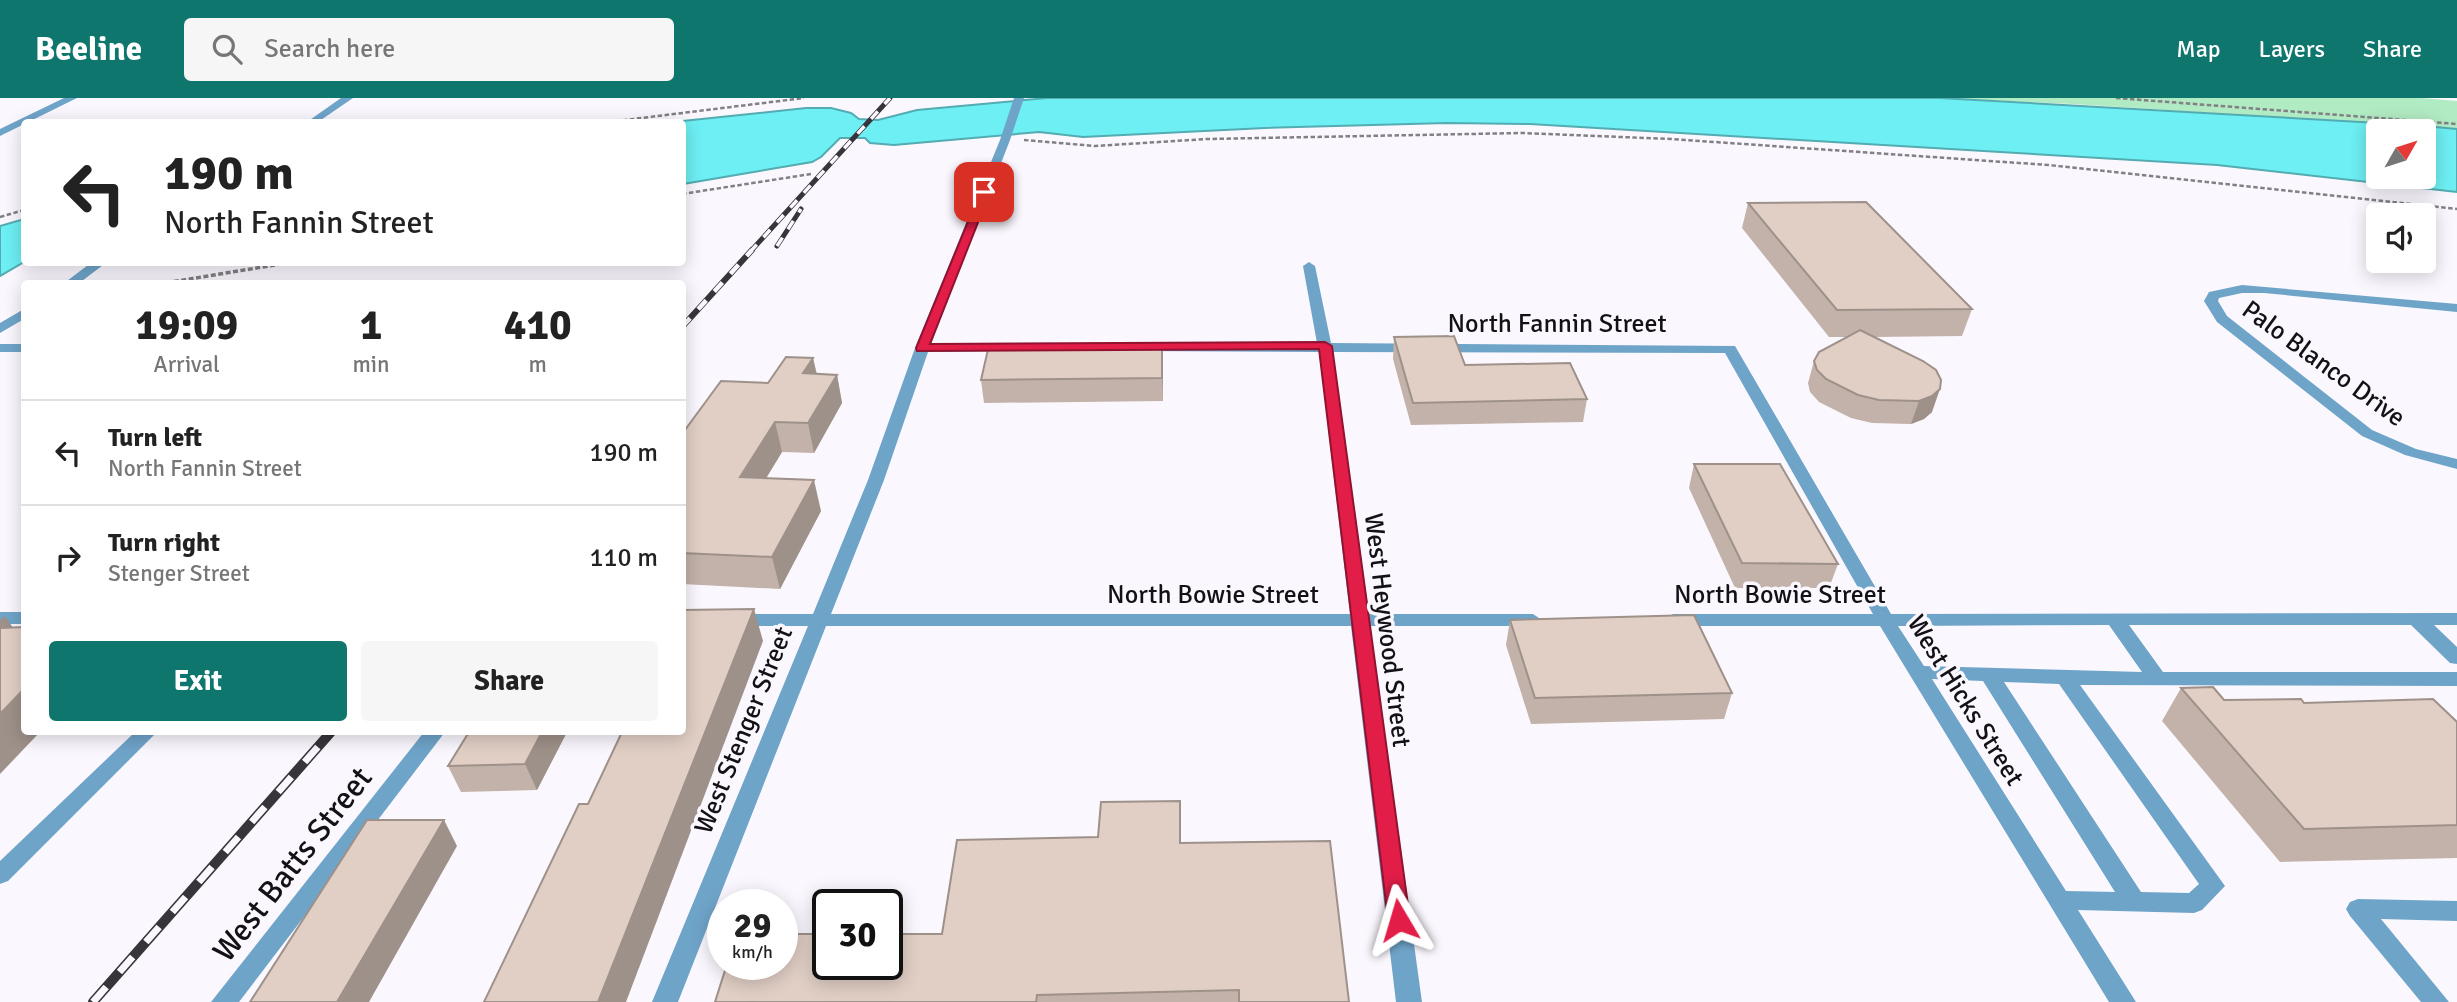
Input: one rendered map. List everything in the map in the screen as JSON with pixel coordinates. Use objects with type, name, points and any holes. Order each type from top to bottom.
[{"type":"street","points":[[30,119],[72,98]]},
{"type":"street","points":[[316,119],[348,98]]},
{"type":"street","name":"West Stenger Street","points":[[665,1002],[876,480],[922,348],[1019,99]]},
{"type":"street","points":[[0,134],[21,124]]},
{"type":"street","points":[[75,280],[95,266]]},
{"type":"street","name":"West Heywood Street","points":[[1309,266],[1325,346],[1409,1002]]},
{"type":"street","name":"Palo Blanco Drive","points":[[2457,308],[2264,289],[2242,289],[2214,295],[2211,302],[2222,319],[2367,433],[2391,446],[2421,457],[2457,464]]},
{"type":"street","points":[[0,330],[21,315]]},
{"type":"street","points":[[922,348],[1033,347]]},
{"type":"street","name":"North Fannin Street","points":[[1117,347],[1730,349]]},
{"type":"street","points":[[0,348],[21,348]]},
{"type":"street","name":"West Hicks Street","points":[[1730,349],[1886,621],[2123,1002]]},
{"type":"street","points":[[0,618],[21,618]]},
{"type":"street","name":"North Bowie Street","points":[[723,619],[1554,620]]},
{"type":"street","name":"North Bowie Street","points":[[1651,620],[2457,620]]},
{"type":"street","points":[[2115,620],[2157,678]]},
{"type":"street","points":[[2417,620],[2457,658]]},
{"type":"street","points":[[1918,673],[2065,678],[2457,679]]},
{"type":"street","points":[[1989,675],[2133,900]]},
{"type":"street","points":[[2059,900],[2194,903],[2213,886],[2065,678]]},
{"type":"street","points":[[0,875],[144,735]]},
{"type":"street","name":"West Batts Street","points":[[224,1002],[433,735]]},
{"type":"street","points":[[2436,1002],[2358,909],[2457,911]]},
{"type":"path","points":[[633,119],[804,98]]},
{"type":"path","points":[[2116,98],[2457,124]]},
{"type":"path","points":[[1005,140],[1039,140],[1096,146],[1241,138],[1473,134],[1671,139],[2048,165],[2457,209]]},
{"type":"path","points":[[686,193],[811,174]]},
{"type":"path","points":[[0,216],[21,211]]},
{"type":"path","points":[[183,280],[269,266]]},
{"type":"green space","points":[[1940,98],[2421,98],[2457,101],[2457,129],[2436,128],[2436,119],[2366,119],[2366,123]]},
{"type":"water","points":[[1047,98],[1940,98],[2366,122],[2366,182],[2217,165],[1530,124],[1447,123],[1083,137],[1039,132],[894,145],[870,143],[865,138],[840,138],[812,162],[686,183],[686,121],[806,108],[831,108],[851,113],[859,119],[878,120],[917,110]]},
{"type":"water","points":[[2436,127],[2457,129],[2457,192],[2430,189],[2436,189]]},
{"type":"water","points":[[21,220],[21,264],[0,276],[0,226]]},
{"type":"building","points":[[1866,202],[1972,309],[1837,310],[1748,203]]},
{"type":"building","points":[[1860,330],[1936,370],[1941,380],[1940,389],[1932,396],[1919,401],[1879,400],[1858,395],[1826,379],[1817,370],[1814,361],[1819,352]]},
{"type":"building","points":[[1454,336],[1465,365],[1570,363],[1587,399],[1413,403],[1394,337]]},
{"type":"building","points":[[1162,343],[1162,378],[981,380],[989,345]]},
{"type":"building","points":[[786,357],[813,358],[803,373],[837,375],[808,423],[775,422],[740,477],[814,480],[772,557],[686,553],[686,429],[721,381],[768,383]]},
{"type":"building","points":[[1694,464],[1780,464],[1838,564],[1742,563]]},
{"type":"building","points":[[754,609],[598,1002],[484,1002],[579,804],[588,804],[621,735],[686,735],[686,610]]},
{"type":"building","points":[[1694,615],[1732,693],[1535,698],[1510,620]]},
{"type":"building","points":[[21,627],[21,692],[0,714],[0,628]]},
{"type":"building","points":[[2213,687],[2224,700],[2301,699],[2304,703],[2433,699],[2457,722],[2457,825],[2304,829],[2181,688]]},
{"type":"building","points":[[467,735],[540,735],[525,764],[448,766]]},
{"type":"building","points":[[1180,801],[1180,843],[1330,841],[1349,1002],[1239,1002],[1239,990],[1037,995],[1036,1002],[715,1002],[722,980],[798,980],[798,934],[812,934],[812,980],[903,980],[903,934],[942,934],[957,840],[1098,837],[1101,802]]},
{"type":"building","points":[[367,820],[444,820],[337,1002],[250,1002]]},
{"type":"railway","points":[[750,252],[890,98]]},
{"type":"railway","points":[[777,246],[801,209]]},
{"type":"railway","points":[[686,323],[752,250]]},
{"type":"railway","points":[[93,1002],[328,735]]},
{"type":"route","points":[[984,192],[922,348],[1325,346],[1399,920]]}]
